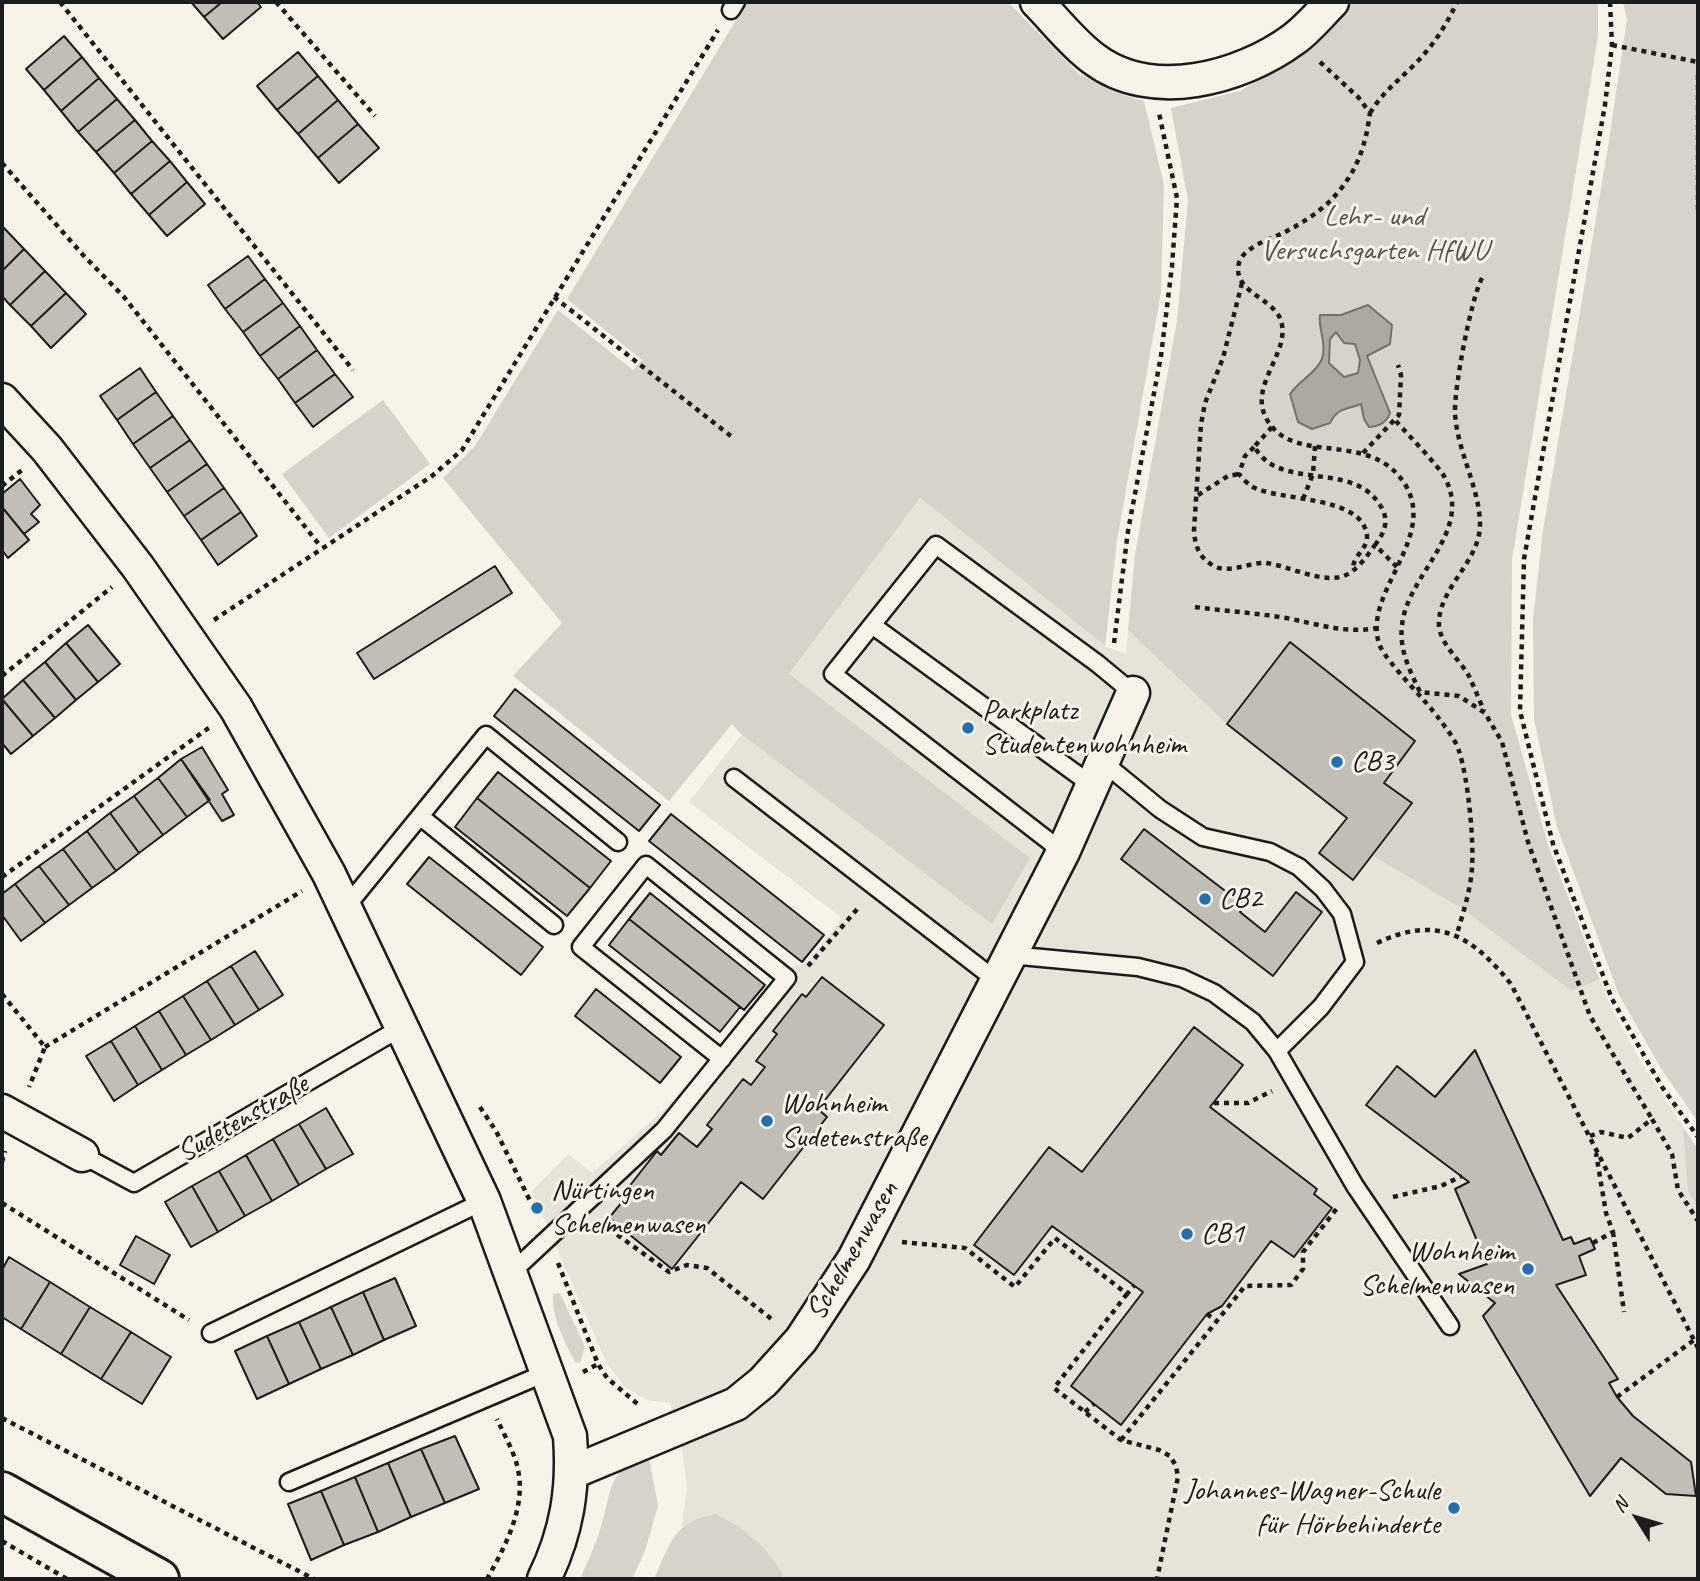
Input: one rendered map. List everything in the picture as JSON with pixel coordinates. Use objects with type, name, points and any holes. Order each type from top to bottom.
[{"type":"main road","points":[[2,1492],[159,1579]]},
{"type":"street","points":[[1037,2],[1093,59],[1120,74],[1155,84],[1195,80],[1240,68],[1294,39],[1332,2]]},
{"type":"street","points":[[2,400],[47,449],[138,567],[236,708],[330,874],[404,1026],[484,1201],[570,1436],[573,1472],[570,1507],[555,1557],[544,1579]]},
{"type":"street","name":"Schelmenwasen","points":[[573,1472],[736,1404],[763,1382],[824,1308],[864,1238],[1063,852],[1133,693]]},
{"type":"street","points":[[9,1115],[82,1155]]},
{"type":"lane","points":[[1063,852],[833,674],[936,545],[1098,664],[1133,693]]},
{"type":"lane","points":[[872,625],[1098,775],[1160,809],[1203,837],[1270,852],[1299,867],[1323,889],[1342,914],[1355,962],[1321,1007],[1278,1051]]},
{"type":"lane","points":[[346,907],[486,735],[618,842]]},
{"type":"lane","points":[[734,778],[874,886],[1003,968],[1138,967],[1182,978],[1214,993],[1254,1023],[1278,1051],[1355,1186],[1450,1326]]},
{"type":"lane","points":[[421,817],[554,925]]},
{"type":"lane","points":[[511,1273],[664,1130],[722,1059],[787,978],[646,866],[581,947],[722,1059]]},
{"type":"lane","name":"Sudetenstraße","points":[[82,1155],[134,1183],[404,1026]]},
{"type":"lane","points":[[211,1334],[484,1201]]},
{"type":"lane","points":[[289,1482],[551,1379]]},
{"type":"path","points":[[60,2],[353,370]]},
{"type":"path","points":[[276,2],[375,116]]},
{"type":"path","points":[[1254,447],[1269,463],[1368,490],[1384,510],[1386,524],[1384,533],[1353,570],[1340,577],[1263,563],[1230,569],[1216,567],[1201,557],[1195,544],[1198,443],[1203,413],[1223,358],[1242,283],[1238,263],[1247,251],[1303,222],[1338,192],[1356,167],[1366,141],[1370,113],[1393,83],[1430,47],[1446,27],[1457,2]]},
{"type":"path","points":[[1610,2],[1612,45],[1605,105],[1524,559],[1520,711],[1553,844],[1612,999],[1662,1087],[1698,1137]]},
{"type":"path","points":[[187,639],[321,547],[432,476],[462,450],[734,6]]},
{"type":"path","points":[[1294,39],[1359,98],[1370,113]]},
{"type":"path","points":[[1612,45],[1698,62]]},
{"type":"path","points":[[1698,75],[1698,214]]},
{"type":"path","points":[[1133,693],[1113,648],[1128,531],[1161,356],[1177,198],[1155,84]]},
{"type":"path","points":[[2,163],[124,297],[321,547]]},
{"type":"path","points":[[1482,278],[1471,307],[1455,413],[1466,465],[1477,498],[1480,526],[1474,549],[1444,601],[1439,623],[1441,637],[1469,677],[1502,742],[1528,842],[1590,1016],[1672,1154],[1678,1189],[1698,1221]]},
{"type":"path","points":[[1242,283],[1275,312],[1283,323],[1282,336],[1262,388],[1263,409],[1272,427],[1297,443],[1346,448],[1363,453],[1394,472],[1405,485],[1413,505],[1408,540],[1399,569],[1377,608],[1380,646],[1420,692],[1459,696],[1485,713]]},
{"type":"path","points":[[554,297],[732,437]]},
{"type":"path","points":[[1363,453],[1396,421],[1401,405],[1401,375],[1398,365]]},
{"type":"path","points":[[1396,421],[1445,476],[1453,500],[1449,525],[1438,552],[1410,596],[1401,625],[1407,666],[1420,692],[1459,751],[1466,792],[1472,867],[1457,934]]},
{"type":"path","points":[[1239,474],[1245,456],[1272,427]]},
{"type":"path","points":[[1303,499],[1313,474],[1315,446]]},
{"type":"path","points":[[1198,495],[1228,476],[1239,474]]},
{"type":"path","points":[[1239,474],[1251,486],[1333,505],[1357,518],[1367,534],[1365,545],[1352,563],[1353,570]]},
{"type":"path","points":[[1375,545],[1399,569]]},
{"type":"path","points":[[2,676],[138,567]]},
{"type":"path","points":[[1195,607],[1285,618],[1336,630],[1360,631],[1377,628]]},
{"type":"path","points":[[2,877],[236,708]]},
{"type":"path","points":[[9,1115],[45,1047],[330,874]]},
{"type":"path","points":[[787,978],[811,964],[874,886]]},
{"type":"path","points":[[1355,962],[1372,945],[1398,933],[1429,928],[1457,934],[1495,965],[1511,984],[1698,1348]]},
{"type":"path","points":[[2,994],[45,1047]]},
{"type":"path","points":[[1214,1103],[1248,1103],[1270,1093],[1289,1072]]},
{"type":"path","points":[[476,1101],[496,1130],[548,1238],[598,1364],[607,1378],[630,1401],[648,1411],[658,1438]]},
{"type":"path","points":[[1590,1136],[1601,1132],[1628,1138],[1652,1119]]},
{"type":"path","points":[[1595,1149],[1624,1312]]},
{"type":"path","points":[[1365,1197],[1415,1194],[1462,1176]]},
{"type":"path","points":[[2,1203],[211,1334]]},
{"type":"path","points":[[1121,1440],[1214,1320],[1225,1314],[1245,1286],[1291,1284],[1303,1269],[1303,1252],[1340,1203]]},
{"type":"path","points":[[583,1206],[599,1222],[669,1272],[687,1265],[707,1268],[782,1328]]},
{"type":"path","points":[[1593,1243],[1610,1233]]},
{"type":"path","points":[[864,1238],[965,1248],[1015,1287],[1055,1238],[1127,1294]]},
{"type":"path","points":[[1134,1286],[1054,1388],[1121,1440],[1159,1450],[1170,1456],[1176,1466],[1178,1478],[1157,1579]]},
{"type":"path","points":[[1207,1314],[1214,1320]]},
{"type":"path","points":[[1617,1397],[1694,1340]]},
{"type":"path","points":[[551,1379],[598,1364]]},
{"type":"path","points":[[1085,1412],[1094,1404]]},
{"type":"path","points":[[487,1579],[509,1532],[520,1497],[519,1474],[514,1455],[494,1411]]},
{"type":"path","points":[[2,1418],[314,1579]]},
{"type":"path","points":[[2,1541],[67,1579]]},
{"type":"shaded area","points":[[1354,2],[1598,2],[1598,36],[1512,559],[1511,715],[1548,845],[1612,1010],[1642,1064],[1698,1149],[1698,1579],[665,1579],[679,1544],[687,1488],[683,1454],[670,1403],[647,1400],[625,1387],[606,1362],[532,1191],[568,1154],[592,1173],[662,1112],[789,968],[807,962],[842,918],[689,802],[789,674],[920,498],[1105,646],[1126,654],[1135,555],[1177,321],[1188,200],[1171,108],[1240,91],[1295,59]]},
{"type":"shaded area","points":[[1368,305],[1392,325],[1390,344],[1367,356],[1390,413],[1382,423],[1369,427],[1361,404],[1336,414],[1330,423],[1312,429],[1298,422],[1290,394],[1321,361],[1324,350],[1320,315],[1341,315]],"holes":[[[1336,332],[1344,343],[1355,344],[1360,360],[1358,373],[1344,377],[1329,363],[1330,339]]]},
{"type":"green space","points":[[747,2],[1008,2],[1079,74],[1114,92],[1144,101],[1164,185],[1161,292],[1117,541],[1105,646],[920,498],[789,674],[1030,858],[992,924],[740,733],[732,724],[669,801],[513,676],[562,623],[443,478],[475,446],[558,310],[633,370],[642,360],[567,299]]},
{"type":"green space","name":"Lehr- und Versuchsgarten HfWU","points":[[1354,2],[1598,2],[1598,36],[1512,559],[1511,715],[1548,845],[1599,979],[1572,991],[1464,910],[1372,855],[1411,803],[1384,783],[1290,642],[1227,724],[1128,630],[1135,555],[1177,321],[1188,200],[1171,108],[1240,91],[1295,59]]},
{"type":"green space","points":[[1623,2],[1698,2],[1698,1122],[1662,1070],[1619,995],[1557,827],[1534,719],[1533,620],[1543,530],[1608,147],[1627,19]]},
{"type":"green space","points":[[383,400],[430,464],[329,538],[282,474]]},
{"type":"green space","points":[[1683,1128],[1698,1149],[1698,1208],[1688,1191]]},
{"type":"green space","points":[[560,1293],[585,1347],[580,1363],[575,1362],[556,1320],[553,1294]]},
{"type":"green space","points":[[649,1458],[658,1506],[645,1551],[632,1579],[580,1579],[598,1537],[614,1482],[625,1468]]},
{"type":"green space","points":[[715,1514],[745,1531],[763,1547],[783,1575],[781,1579],[654,1579],[669,1545],[681,1529]]},
{"type":"building","points":[[191,2],[222,2],[204,17]]},
{"type":"building","points":[[222,2],[257,2],[261,7],[223,39],[204,17]]},
{"type":"building","points":[[64,36],[82,57],[44,90],[26,69]]},
{"type":"building","points":[[298,52],[318,76],[277,110],[257,86]]},
{"type":"building","points":[[82,57],[99,78],[61,111],[44,90]]},
{"type":"building","points":[[318,76],[338,100],[298,134],[277,110]]},
{"type":"building","points":[[99,78],[117,99],[78,132],[61,111]]},
{"type":"building","points":[[117,99],[135,120],[96,152],[78,132]]},
{"type":"building","points":[[338,100],[358,124],[318,158],[298,134]]},
{"type":"building","points":[[135,120],[152,141],[114,173],[96,152]]},
{"type":"building","points":[[358,124],[379,148],[339,183],[318,158]]},
{"type":"building","points":[[152,141],[170,161],[131,194],[114,173]]},
{"type":"building","points":[[170,161],[187,182],[149,215],[131,194]]},
{"type":"building","points":[[187,182],[205,204],[167,236],[149,215]]},
{"type":"building","points":[[4,228],[24,249],[2,271],[2,230]]},
{"type":"building","points":[[24,249],[45,271],[10,305],[2,296],[2,271]]},
{"type":"building","points":[[248,256],[265,279],[225,309],[208,285]]},
{"type":"building","points":[[45,271],[66,293],[31,326],[10,305]]},
{"type":"building","points":[[265,279],[283,303],[243,332],[225,309]]},
{"type":"building","points":[[66,293],[86,314],[51,348],[31,326]]},
{"type":"building","points":[[283,303],[300,326],[260,356],[243,332]]},
{"type":"building","points":[[300,326],[317,350],[278,379],[260,356]]},
{"type":"building","points":[[317,350],[335,374],[295,403],[278,379]]},
{"type":"building","points":[[140,368],[156,392],[117,420],[100,396]]},
{"type":"building","points":[[335,374],[353,397],[313,427],[295,403]]},
{"type":"building","points":[[156,392],[173,416],[133,444],[117,420]]},
{"type":"building","points":[[173,416],[190,440],[150,468],[133,444]]},
{"type":"building","points":[[190,440],[207,464],[167,492],[150,468]]},
{"type":"building","points":[[207,464],[224,488],[184,516],[167,492]]},
{"type":"building","points":[[20,479],[40,505],[31,514],[39,522],[24,534],[2,507],[2,494]]},
{"type":"building","points":[[224,488],[241,512],[201,540],[184,516]]},
{"type":"building","points":[[2,507],[29,540],[8,558],[2,550]]},
{"type":"building","points":[[241,512],[257,536],[218,565],[201,540]]},
{"type":"building","points":[[495,566],[512,593],[374,679],[357,653]]},
{"type":"building","points":[[88,625],[120,664],[98,682],[66,643]]},
{"type":"building","name":"CB3","points":[[1290,642],[1415,741],[1384,783],[1412,803],[1353,880],[1319,853],[1347,818],[1227,724]]},
{"type":"building","points":[[66,643],[98,682],[76,700],[45,662]]},
{"type":"building","points":[[45,662],[76,700],[55,718],[23,680]]},
{"type":"building","points":[[23,680],[55,718],[33,736],[2,699]]},
{"type":"building","points":[[515,689],[660,805],[639,831],[494,716]]},
{"type":"building","points":[[2,699],[33,736],[11,754],[2,743]]},
{"type":"building","points":[[202,747],[228,790],[222,794],[234,815],[222,821],[181,759]]},
{"type":"building","points":[[181,759],[210,800],[187,817],[158,778]]},
{"type":"building","points":[[498,772],[611,861],[590,888],[477,798]]},
{"type":"building","points":[[158,778],[187,817],[163,835],[134,796]]},
{"type":"building","points":[[134,796],[163,835],[139,853],[110,813]]},
{"type":"building","points":[[477,798],[590,888],[567,916],[455,827]]},
{"type":"building","points":[[110,813],[139,853],[116,871],[87,831]]},
{"type":"building","points":[[671,814],[824,935],[802,962],[649,841]]},
{"type":"building","name":"CB2","points":[[1144,829],[1245,906],[1240,912],[1265,932],[1296,892],[1322,912],[1273,976],[1121,859]]},
{"type":"building","points":[[87,831],[116,871],[92,888],[63,849]]},
{"type":"building","points":[[63,849],[92,888],[69,905],[39,866]]},
{"type":"building","points":[[429,857],[543,947],[521,975],[407,884]]},
{"type":"building","points":[[39,866],[69,905],[45,923],[15,884]]},
{"type":"building","points":[[15,884],[45,923],[21,941],[2,915],[2,894]]},
{"type":"building","points":[[650,893],[765,985],[744,1010],[629,919]]},
{"type":"building","points":[[629,919],[740,1007],[720,1032],[609,945]]},
{"type":"building","points":[[255,951],[283,995],[259,1010],[231,966]]},
{"type":"building","points":[[231,966],[259,1010],[235,1025],[207,981]]},
{"type":"building","name":"Wohnheim Sudetenstraße","points":[[822,977],[884,1025],[818,1109],[827,1117],[763,1199],[741,1182],[672,1269],[609,1218],[631,1191],[628,1188],[657,1151],[661,1155],[679,1133],[697,1147],[712,1129],[707,1125],[743,1079],[751,1085],[765,1067],[756,1061],[777,1034],[773,1031],[802,994],[806,997]]},
{"type":"building","points":[[207,981],[235,1025],[211,1040],[183,996]]},
{"type":"building","points":[[596,989],[681,1057],[660,1083],[575,1016]]},
{"type":"building","points":[[183,996],[211,1040],[186,1055],[159,1011]]},
{"type":"building","points":[[159,1011],[186,1055],[162,1070],[135,1026]]},
{"type":"building","points":[[135,1026],[162,1070],[138,1085],[111,1041]]},
{"type":"building","name":"CB1","points":[[1194,1027],[1243,1065],[1210,1107],[1317,1189],[1314,1194],[1332,1208],[1294,1257],[1271,1241],[1222,1306],[1207,1314],[1121,1425],[1071,1386],[1143,1292],[1052,1226],[1014,1275],[974,1245],[1049,1147],[1082,1172]]},
{"type":"building","points":[[111,1041],[138,1085],[114,1101],[86,1056]]},
{"type":"building","name":"Wohnheim Schelmenwasen","points":[[1475,1050],[1563,1240],[1571,1237],[1574,1244],[1590,1238],[1595,1249],[1579,1256],[1586,1275],[1556,1285],[1618,1379],[1609,1383],[1617,1397],[1633,1416],[1691,1462],[1696,1496],[1666,1494],[1621,1458],[1590,1496],[1483,1316],[1495,1303],[1459,1274],[1487,1264],[1455,1189],[1469,1182],[1366,1105],[1397,1066],[1435,1097]]},
{"type":"building","points":[[326,1108],[353,1154],[326,1169],[299,1124]]},
{"type":"building","points":[[299,1124],[326,1169],[299,1185],[273,1139]]},
{"type":"building","points":[[273,1139],[299,1185],[272,1201],[246,1155]]},
{"type":"building","points":[[246,1155],[272,1201],[245,1216],[219,1171]]},
{"type":"building","points":[[219,1171],[245,1216],[218,1232],[192,1186]]},
{"type":"building","points":[[192,1186],[218,1232],[191,1247],[165,1202]]},
{"type":"building","points":[[136,1236],[170,1255],[154,1284],[120,1265]]},
{"type":"building","points":[[9,1257],[50,1282],[21,1329],[2,1317],[2,1270]]},
{"type":"building","points":[[395,1278],[416,1326],[384,1340],[363,1292]]},
{"type":"building","points":[[50,1282],[90,1307],[61,1354],[21,1329]]},
{"type":"building","points":[[363,1292],[384,1340],[353,1355],[331,1307]]},
{"type":"building","points":[[90,1307],[131,1332],[101,1379],[61,1354]]},
{"type":"building","points":[[331,1307],[353,1355],[321,1369],[299,1322]]},
{"type":"building","points":[[299,1322],[321,1369],[289,1384],[267,1336]]},
{"type":"building","points":[[131,1332],[171,1357],[142,1404],[101,1379]]},
{"type":"building","points":[[267,1336],[289,1384],[257,1399],[235,1351]]},
{"type":"building","points":[[455,1436],[479,1489],[445,1503],[421,1449]]},
{"type":"building","points":[[421,1449],[445,1503],[411,1517],[388,1463]]},
{"type":"building","points":[[388,1463],[411,1517],[378,1532],[355,1477]]},
{"type":"building","points":[[355,1477],[378,1532],[344,1545],[321,1491]]},
{"type":"building","points":[[321,1491],[344,1545],[311,1560],[288,1504]]},
{"type":"place","name":"Parkplatz Studentenwohnheim","points":[[968,728]]},
{"type":"place","name":"CB3","points":[[1337,762]]},
{"type":"place","name":"CB2","points":[[1205,899]]},
{"type":"place","name":"Wohnheim Sudetenstraße","points":[[767,1121]]},
{"type":"place","name":"Nürtingen Schelmenwasen","points":[[537,1208]]},
{"type":"place","name":"CB1","points":[[1187,1234]]},
{"type":"place","name":"Wohnheim Schelmenwasen","points":[[1528,1269]]},
{"type":"place","name":"Johannes-Wagner-Schule für Hörbehinderte","points":[[1454,1508]]}]
